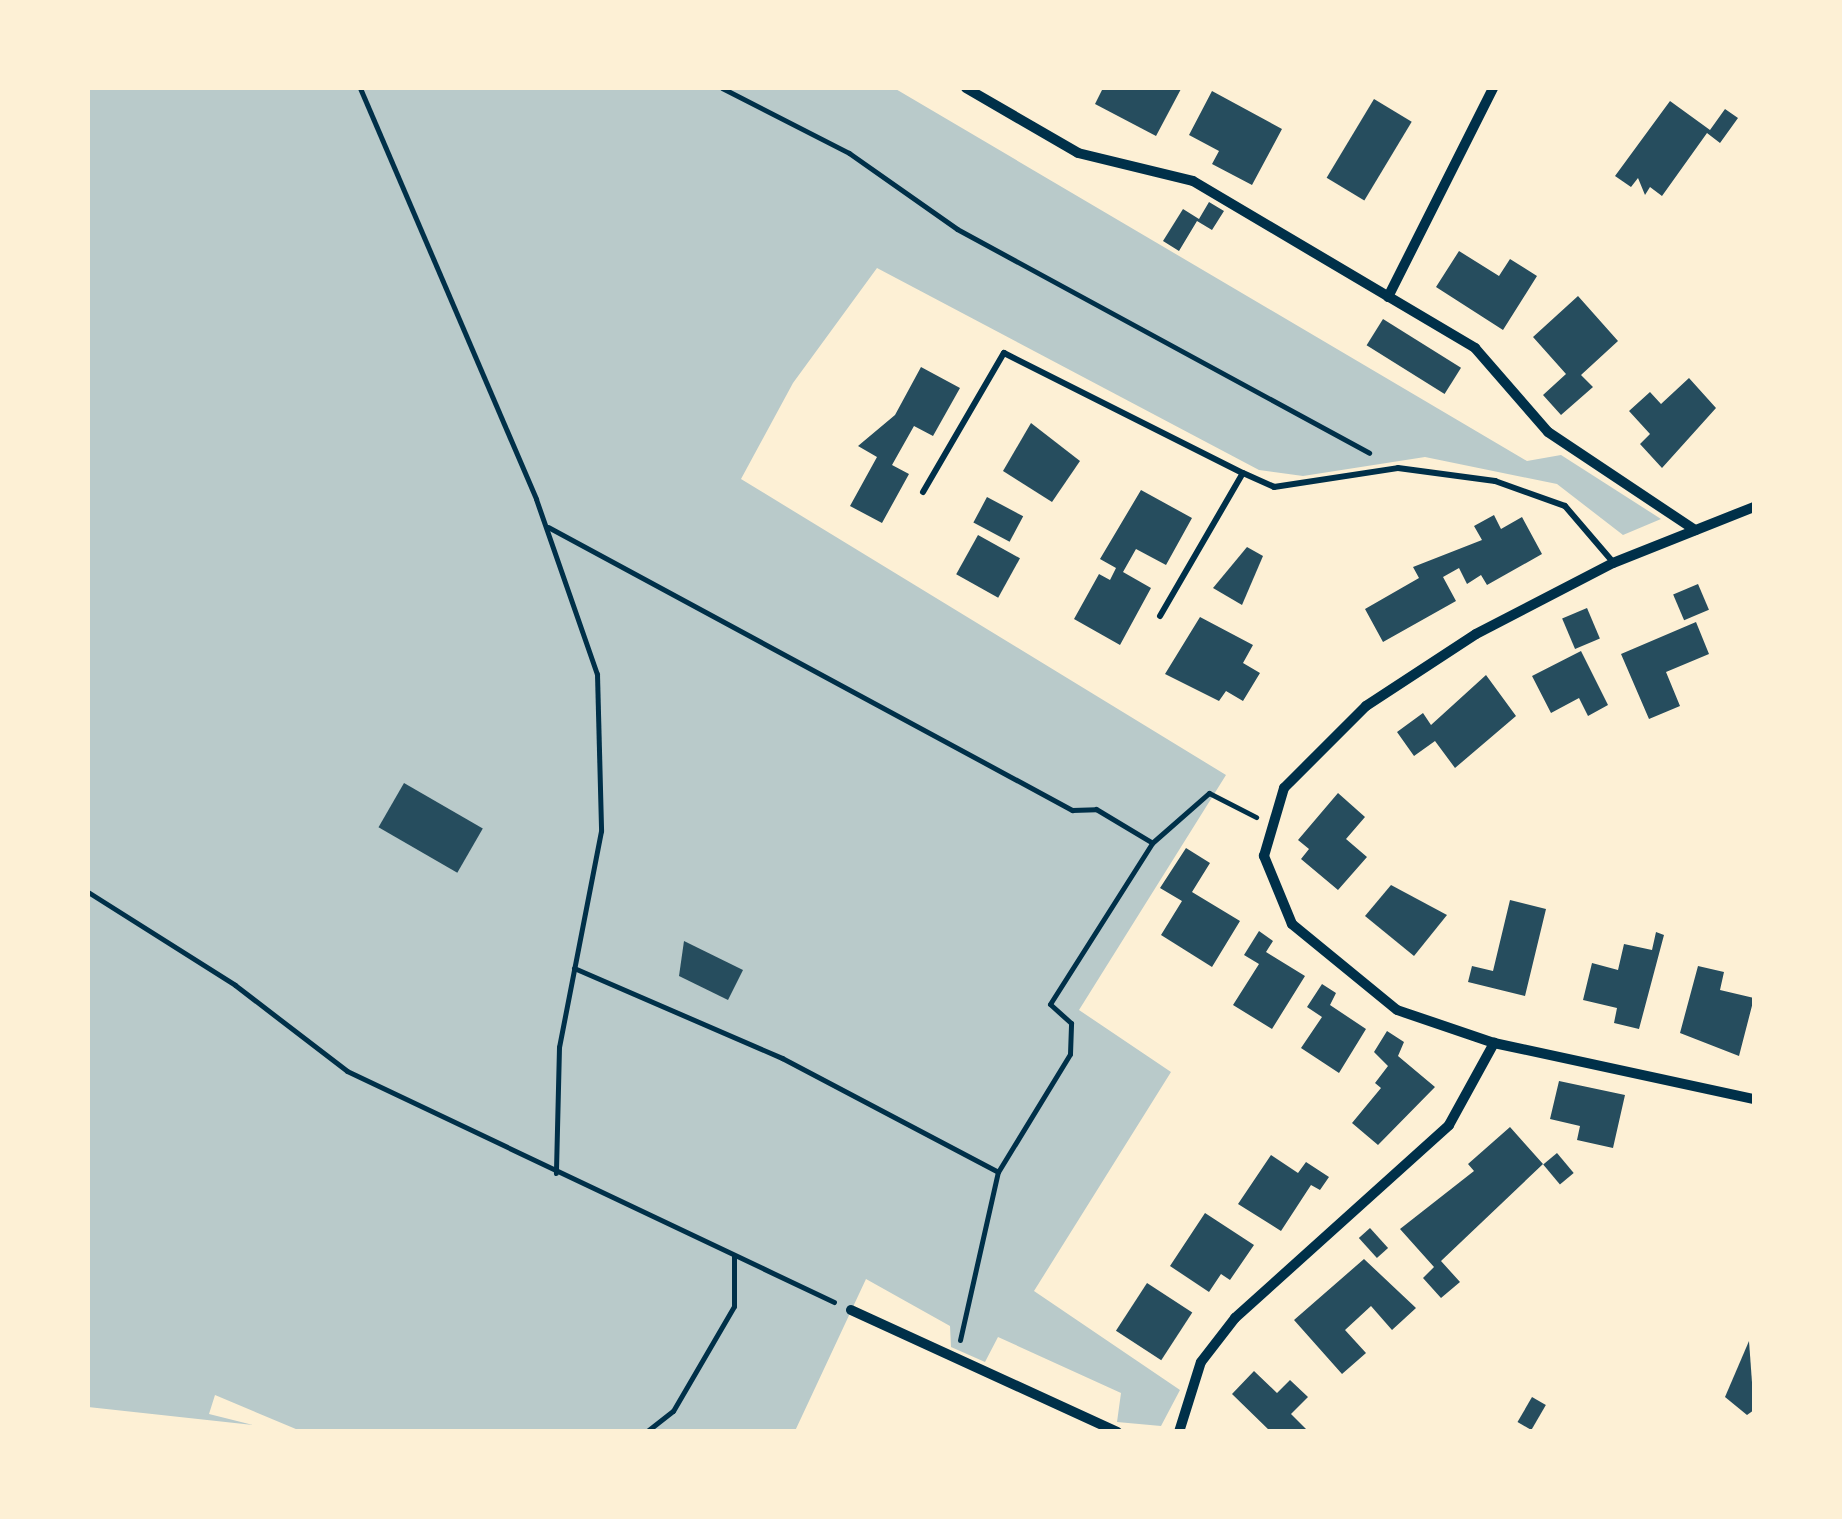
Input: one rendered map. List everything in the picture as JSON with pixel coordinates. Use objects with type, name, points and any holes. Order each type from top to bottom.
[{"type":"street","points":[[966,88],[1078,153],[1192,181],[1475,348],[1548,432],[1695,530]]},
{"type":"street","points":[[1388,296],[1493,88]]},
{"type":"street","points":[[1754,507],[1613,563],[1476,634],[1366,706],[1308,758],[1268,822],[1272,891],[1292,924],[1398,1010],[1494,1044],[1754,1100]]},
{"type":"street","points":[[1180,1432],[1201,1362],[1235,1318],[1449,1126],[1494,1044]]},
{"type":"street","points":[[851,1310],[1117,1432]]},
{"type":"lane","points":[[923,492],[1004,353],[1243,473],[1309,487],[1398,468],[1495,481],[1566,506],[1613,563]]},
{"type":"lane","points":[[1160,616],[1243,473]]},
{"type":"path","points":[[360,88],[546,526],[597,674],[606,765],[559,1047],[556,1172]]},
{"type":"path","points":[[722,88],[849,154],[958,229],[1398,468]]},
{"type":"path","points":[[546,526],[1072,810],[1096,808],[1152,843]]},
{"type":"path","points":[[960,1333],[998,1172],[1070,1054],[1071,1023],[1050,1004],[1152,843],[1209,793],[1268,822]]},
{"type":"path","points":[[88,892],[347,1071],[851,1310]]},
{"type":"path","points":[[574,968],[730,1036],[998,1172]]},
{"type":"path","points":[[646,1432],[673,1411],[734,1306],[734,1256]]},
{"type":"shaded area","points":[[88,88],[894,88],[1527,461],[1561,455],[1661,519],[1623,535],[1557,484],[1425,457],[1303,476],[1259,470],[877,268],[793,383],[741,479],[1226,775],[1079,1010],[1171,1072],[1034,1291],[1180,1390],[1161,1426],[1117,1422],[1121,1393],[998,1337],[985,1362],[951,1347],[950,1326],[866,1279],[795,1431],[303,1432],[215,1395],[209,1414],[253,1425],[88,1407]]},
{"type":"building","points":[[1103,88],[1181,89],[1156,136],[1095,104]]},
{"type":"building","points":[[1212,91],[1282,129],[1252,185],[1212,164],[1219,151],[1189,135]]},
{"type":"building","points":[[1374,99],[1412,122],[1364,201],[1327,178]]},
{"type":"building","points":[[1670,101],[1710,130],[1725,109],[1738,118],[1720,143],[1707,133],[1662,196],[1650,187],[1645,195],[1638,178],[1631,187],[1615,176]]},
{"type":"building","points":[[1209,202],[1224,211],[1212,230],[1197,221],[1179,251],[1163,241],[1183,209],[1199,219]]},
{"type":"building","points":[[1459,251],[1499,276],[1510,259],[1537,276],[1503,330],[1436,287]]},
{"type":"building","points":[[1578,296],[1618,341],[1581,375],[1593,387],[1561,415],[1543,395],[1566,374],[1533,337]]},
{"type":"building","points":[[1383,319],[1461,368],[1445,394],[1367,345]]},
{"type":"building","points":[[921,367],[960,388],[933,436],[914,426],[892,465],[909,474],[882,523],[850,506],[877,457],[858,446],[895,415]]},
{"type":"building","points":[[1689,378],[1716,408],[1662,468],[1640,444],[1650,434],[1629,411],[1650,392],[1661,404]]},
{"type":"building","points":[[1031,423],[1080,461],[1052,502],[1003,471]]},
{"type":"building","points":[[1141,490],[1192,518],[1166,565],[1136,549],[1123,572],[1151,588],[1120,645],[1074,619],[1099,574],[1110,580],[1116,568],[1100,559]]},
{"type":"building","points":[[987,497],[1023,516],[1010,542],[973,523]]},
{"type":"building","points":[[1494,515],[1501,529],[1522,517],[1542,554],[1487,585],[1481,575],[1467,584],[1459,568],[1443,577],[1456,601],[1383,642],[1365,609],[1419,578],[1413,567],[1482,540],[1474,526]]},
{"type":"building","points":[[978,535],[1020,558],[998,598],[956,574]]},
{"type":"building","points":[[1247,547],[1263,556],[1242,605],[1213,588]]},
{"type":"building","points":[[1698,584],[1709,610],[1684,620],[1673,595]]},
{"type":"building","points":[[1587,608],[1600,638],[1575,649],[1562,619]]},
{"type":"building","points":[[1200,617],[1253,645],[1243,663],[1260,673],[1243,701],[1226,691],[1219,701],[1165,674]]},
{"type":"building","points":[[1696,622],[1709,654],[1666,672],[1680,706],[1649,719],[1621,654]]},
{"type":"building","points":[[1581,651],[1608,705],[1588,716],[1579,698],[1551,713],[1532,676]]},
{"type":"building","points":[[1486,675],[1516,716],[1455,768],[1435,741],[1414,756],[1397,732],[1423,713],[1431,725]]},
{"type":"building","points":[[404,783],[483,828],[457,873],[378,827]]},
{"type":"building","points":[[1338,793],[1365,817],[1346,839],[1367,857],[1338,890],[1301,859],[1309,849],[1298,840]]},
{"type":"building","points":[[1186,848],[1210,863],[1192,892],[1240,921],[1212,967],[1161,935],[1182,901],[1160,888]]},
{"type":"building","points":[[1391,885],[1447,915],[1414,956],[1365,916]]},
{"type":"building","points":[[1510,900],[1546,909],[1525,996],[1468,982],[1472,966],[1493,971]]},
{"type":"building","points":[[1259,931],[1273,941],[1266,952],[1305,976],[1272,1029],[1233,1005],[1259,964],[1244,955]]},
{"type":"building","points":[[1656,932],[1664,935],[1639,1029],[1614,1023],[1617,1008],[1583,1000],[1592,963],[1618,970],[1624,944],[1652,950]]},
{"type":"building","points":[[684,941],[743,970],[728,1000],[679,976]]},
{"type":"building","points":[[1698,966],[1724,972],[1720,990],[1754,998],[1739,1056],[1680,1033]]},
{"type":"building","points":[[1322,984],[1336,993],[1330,1005],[1366,1029],[1339,1073],[1301,1048],[1322,1017],[1307,1007]]},
{"type":"building","points":[[1387,1031],[1404,1042],[1398,1056],[1435,1087],[1378,1145],[1352,1123],[1381,1088],[1375,1083],[1388,1066],[1374,1052]]},
{"type":"building","points":[[1559,1081],[1625,1095],[1613,1148],[1577,1140],[1580,1126],[1550,1119]]},
{"type":"building","points":[[1510,1127],[1543,1164],[1441,1261],[1460,1282],[1441,1298],[1423,1278],[1434,1267],[1400,1229],[1474,1171],[1468,1164]]},
{"type":"building","points":[[1557,1153],[1574,1173],[1560,1184],[1543,1165]]},
{"type":"building","points":[[1271,1155],[1298,1173],[1306,1162],[1329,1177],[1320,1190],[1311,1185],[1281,1231],[1238,1204]]},
{"type":"building","points":[[1205,1213],[1254,1245],[1230,1280],[1221,1274],[1209,1292],[1170,1266]]},
{"type":"building","points":[[1370,1228],[1388,1248],[1377,1258],[1359,1238]]},
{"type":"building","points":[[1364,1259],[1416,1308],[1392,1330],[1371,1306],[1345,1330],[1366,1353],[1342,1374],[1294,1320]]},
{"type":"building","points":[[1147,1283],[1192,1312],[1161,1360],[1116,1331]]},
{"type":"building","points":[[1749,1341],[1754,1410],[1747,1415],[1725,1397]]},
{"type":"building","points":[[1254,1371],[1277,1393],[1290,1380],[1308,1397],[1291,1414],[1309,1432],[1271,1432],[1232,1394]]},
{"type":"building","points":[[1532,1397],[1546,1405],[1531,1430],[1518,1422]]}]
